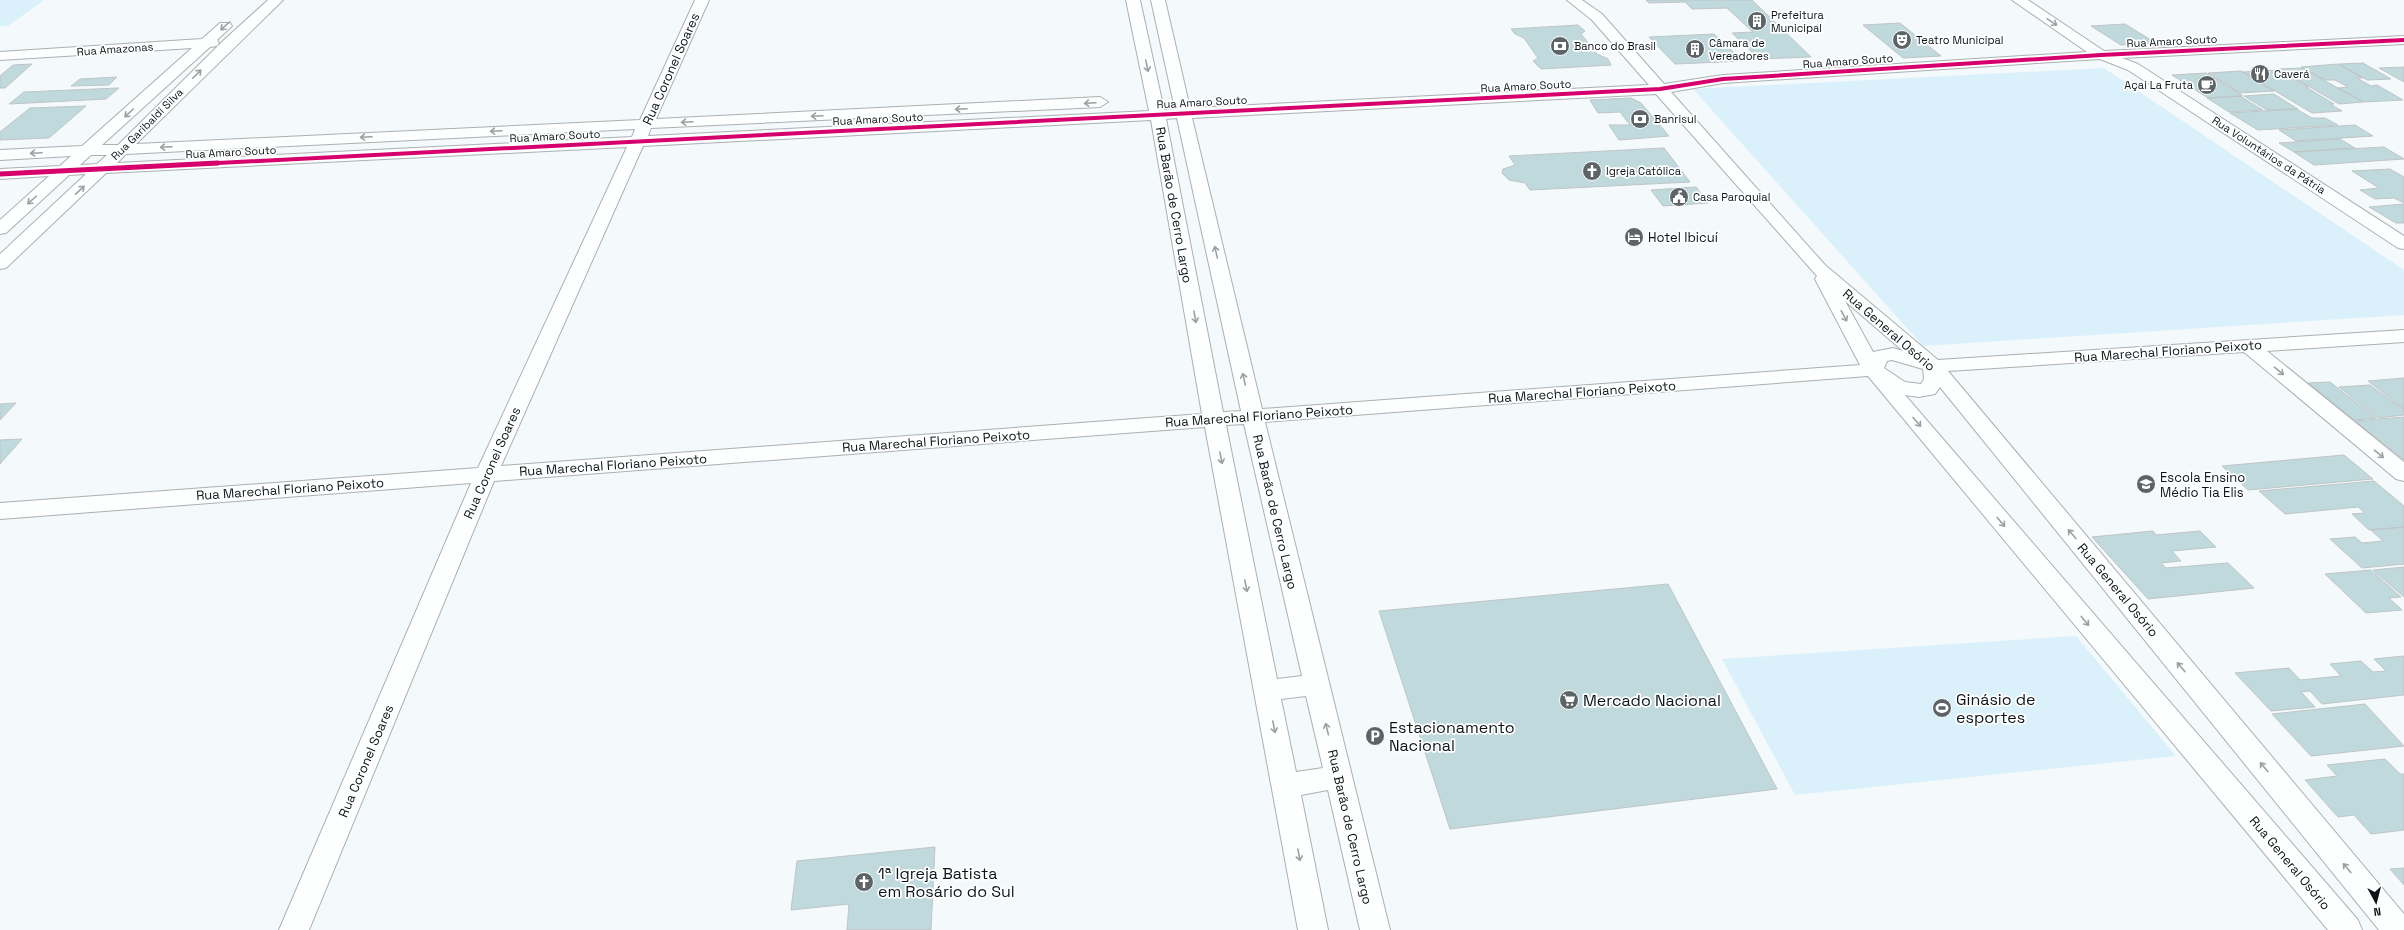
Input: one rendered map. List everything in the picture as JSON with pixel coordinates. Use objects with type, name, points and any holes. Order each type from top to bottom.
[{"type":"street","name":"Rua Garibaldi Silva","points":[[0,229],[254,0]]},
{"type":"street","name":"Rua Garibaldi Silva","points":[[0,264],[102,169],[230,42],[276,0]]},
{"type":"street","name":"Rua Coronel Soares","points":[[294,930],[486,474],[702,0]]},
{"type":"street","name":"Rua Barão de Cerro Largo","points":[[1133,0],[1140,35],[1150,105],[1190,287],[1214,420],[1313,930]]},
{"type":"street","name":"Rua Barão de Cerro Largo","points":[[1158,0],[1165,34],[1187,103],[1224,285],[1253,417],[1375,930]]},
{"type":"street","name":"Rua General Osório","points":[[1574,0],[1597,17],[1647,76],[1819,269],[1933,366],[2398,930]]},
{"type":"street","name":"Rua General Osório","points":[[1591,0],[1597,17]]},
{"type":"street","name":"Rua Voluntários da Pátria","points":[[2019,0],[2101,55],[2130,60]]},
{"type":"street","points":[[1140,35],[1165,34]]},
{"type":"street","name":"Rua Amaro Souto","points":[[2130,60],[2404,40]]},
{"type":"street","name":"Rua Voluntários da Pátria","points":[[2107,41],[2130,60],[2404,244]]},
{"type":"street","name":"Rua Amazonas","points":[[0,56],[230,42]]},
{"type":"street","name":"Rua Amaro Souto","points":[[0,155],[122,149],[642,132],[1187,103],[1660,89],[1723,79],[2101,55]]},
{"type":"street","name":"Rua Amaro Souto","points":[[1378,89],[1647,76],[1723,79]]},
{"type":"street","name":"Rua Amaro Souto","points":[[0,174],[102,169],[642,132],[1114,102]]},
{"type":"street","name":"Rua General Osório","points":[[1819,269],[1873,370],[2347,930]]},
{"type":"street","points":[[1190,287],[1224,285]]},
{"type":"street","name":"Rua Marechal Floriano Peixoto","points":[[0,511],[1873,370],[1879,356],[1893,354],[1933,366],[2404,336]]},
{"type":"street","points":[[2249,346],[2404,474]]},
{"type":"street","points":[[1873,370],[1889,383],[1910,392],[1928,390],[1934,379],[1933,366]]},
{"type":"street","points":[[1266,691],[1316,684]]},
{"type":"street","points":[[1285,786],[1338,777]]},
{"type":"shaded area","points":[[0,0],[44,0],[8,26],[0,26]]},
{"type":"shaded area","points":[[2104,68],[2404,270],[2404,315],[1923,346],[1693,89]]},
{"type":"shaded area","name":"Ginásio de esportes","points":[[2076,636],[2176,756],[1795,795],[1722,659]]},
{"type":"building","name":"Prefeitura Municipal","points":[[1646,0],[1752,0],[1811,57],[1759,59],[1732,33],[1753,32],[1727,8],[1692,9],[1685,2],[1649,3]]},
{"type":"building","name":"Teatro Municipal","points":[[1900,23],[1941,56],[1903,58],[1863,25]]},
{"type":"building","points":[[2125,24],[2156,43],[2121,45],[2091,26]]},
{"type":"building","name":"Banco do Brasil","points":[[1578,25],[1585,31],[1581,34],[1597,54],[1608,59],[1611,65],[1541,69],[1533,61],[1538,58],[1524,38],[1515,34],[1511,29]]},
{"type":"building","name":"Câmara de Vereadores","points":[[1714,34],[1743,61],[1675,64],[1649,37]]},
{"type":"building","points":[[2363,63],[2391,79],[2367,80],[2339,64]]},
{"type":"building","points":[[32,64],[5,88],[0,88],[0,76],[13,65]]},
{"type":"building","points":[[2338,64],[2363,78],[2357,78],[2371,86],[2377,85],[2403,100],[2364,102],[2338,88],[2348,87],[2335,80],[2325,80],[2301,67]]},
{"type":"building","points":[[2404,67],[2404,82],[2379,68]]},
{"type":"building","points":[[2302,68],[2363,102],[2339,104],[2279,69]]},
{"type":"building","points":[[2278,70],[2309,87],[2306,87],[2334,104],[2330,104],[2342,111],[2312,113],[2243,72]]},
{"type":"building","points":[[2241,71],[2274,91],[2240,93],[2208,73]]},
{"type":"building","name":"Açai La Fruta","points":[[2206,73],[2243,96],[2208,98],[2172,75]]},
{"type":"building","points":[[117,77],[109,85],[71,86],[80,79]]},
{"type":"building","points":[[119,88],[106,99],[9,104],[24,92]]},
{"type":"building","points":[[2274,94],[2298,109],[2267,110],[2244,96]]},
{"type":"building","points":[[2240,96],[2263,110],[2229,112],[2207,98]]},
{"type":"building","name":"Banrisul","points":[[1631,98],[1641,103],[1669,136],[1619,140],[1609,125],[1630,125],[1620,112],[1598,113],[1590,100]]},
{"type":"building","points":[[86,106],[49,138],[0,140],[0,132],[30,108]]},
{"type":"building","points":[[2296,109],[2312,118],[2325,118],[2338,125],[2258,130],[2230,113]]},
{"type":"building","points":[[2355,125],[2373,136],[2296,141],[2279,130]]},
{"type":"building","points":[[2340,139],[2355,148],[2294,152],[2279,143]]},
{"type":"building","points":[[2384,147],[2404,159],[2314,165],[2294,152]]},
{"type":"building","name":"Igreja Católica","points":[[1664,148],[1690,182],[1530,190],[1525,183],[1509,180],[1502,173],[1503,169],[1515,165],[1509,156]]},
{"type":"building","points":[[2390,169],[2404,177],[2404,203],[2394,198],[2375,199],[2360,190],[2379,188],[2352,171]]},
{"type":"building","name":"Casa Paroquial","points":[[1696,187],[1708,203],[1663,206],[1651,190]]},
{"type":"building","points":[[2404,204],[2404,223],[2396,223],[2369,207]]},
{"type":"building","points":[[2404,378],[2404,409],[2368,381]]},
{"type":"building","points":[[2330,382],[2376,418],[2354,420],[2308,383]]},
{"type":"building","points":[[2370,385],[2404,410],[2404,415],[2378,418],[2339,387]]},
{"type":"building","points":[[16,403],[0,420],[0,404]]},
{"type":"building","points":[[2404,417],[2404,460],[2355,421]]},
{"type":"building","points":[[22,439],[0,464],[0,440]]},
{"type":"building","points":[[2344,455],[2373,479],[2248,490],[2222,466]]},
{"type":"building","points":[[2374,481],[2404,506],[2404,527],[2369,530],[2352,514],[2365,513],[2358,507],[2285,514],[2259,491]]},
{"type":"building","points":[[2404,527],[2404,564],[2362,568],[2330,539],[2355,537],[2362,543],[2383,541],[2371,530]]},
{"type":"building","points":[[2153,531],[2156,535],[2200,531],[2216,547],[2172,551],[2181,561],[2161,563],[2166,568],[2228,563],[2254,588],[2148,599],[2092,537]]},
{"type":"building","points":[[2404,567],[2404,597],[2373,570]]},
{"type":"building","points":[[2371,570],[2401,597],[2389,598],[2402,610],[2366,613],[2325,574]]},
{"type":"building","name":"Mercado Nacional","points":[[1668,584],[1777,789],[1450,829],[1379,611]]},
{"type":"building","points":[[2404,656],[2404,695],[2322,704],[2310,691],[2301,692],[2315,707],[2271,711],[2235,673],[2289,668],[2300,680],[2341,676],[2330,664],[2361,661],[2373,672],[2386,671],[2374,659]]},
{"type":"building","points":[[2365,704],[2404,746],[2311,756],[2272,714]]},
{"type":"building","points":[[2385,759],[2400,774],[2404,774],[2404,830],[2371,834],[2354,815],[2338,817],[2305,780],[2337,776],[2327,765]]},
{"type":"building","name":"1ª Igreja Batista em Rosário do Sul","points":[[935,847],[931,930],[847,930],[849,904],[791,910],[797,861]]},
{"type":"building","points":[[2404,868],[2404,885],[2390,869]]},
{"type":"cycle path","points":[[0,174],[1660,89],[1723,79],[2101,55],[2404,40]]},
{"type":"place","name":"Prefeitura Municipal","points":[[1757,21]]},
{"type":"place","name":"Teatro Municipal","points":[[1902,40]]},
{"type":"place","name":"Banco do Brasil","points":[[1560,46]]},
{"type":"place","name":"Câmara de Vereadores","points":[[1695,49]]},
{"type":"place","name":"Caverá","points":[[2260,74]]},
{"type":"place","name":"Açai La Fruta","points":[[2207,85]]},
{"type":"place","name":"Banrisul","points":[[1640,119]]},
{"type":"place","name":"Igreja Católica","points":[[1592,171]]},
{"type":"place","name":"Casa Paroquial","points":[[1679,197]]},
{"type":"place","name":"Hotel Ibicuí","points":[[1634,237]]},
{"type":"place","name":"Escola Ensino Médio Tia Elis","points":[[2146,484]]},
{"type":"place","name":"Mercado Nacional","points":[[1569,700]]},
{"type":"place","name":"Ginásio de esportes","points":[[1942,708]]},
{"type":"place","name":"Estacionamento Nacional","points":[[1375,736]]},
{"type":"place","name":"1ª Igreja Batista em Rosário do Sul","points":[[864,882]]}]
